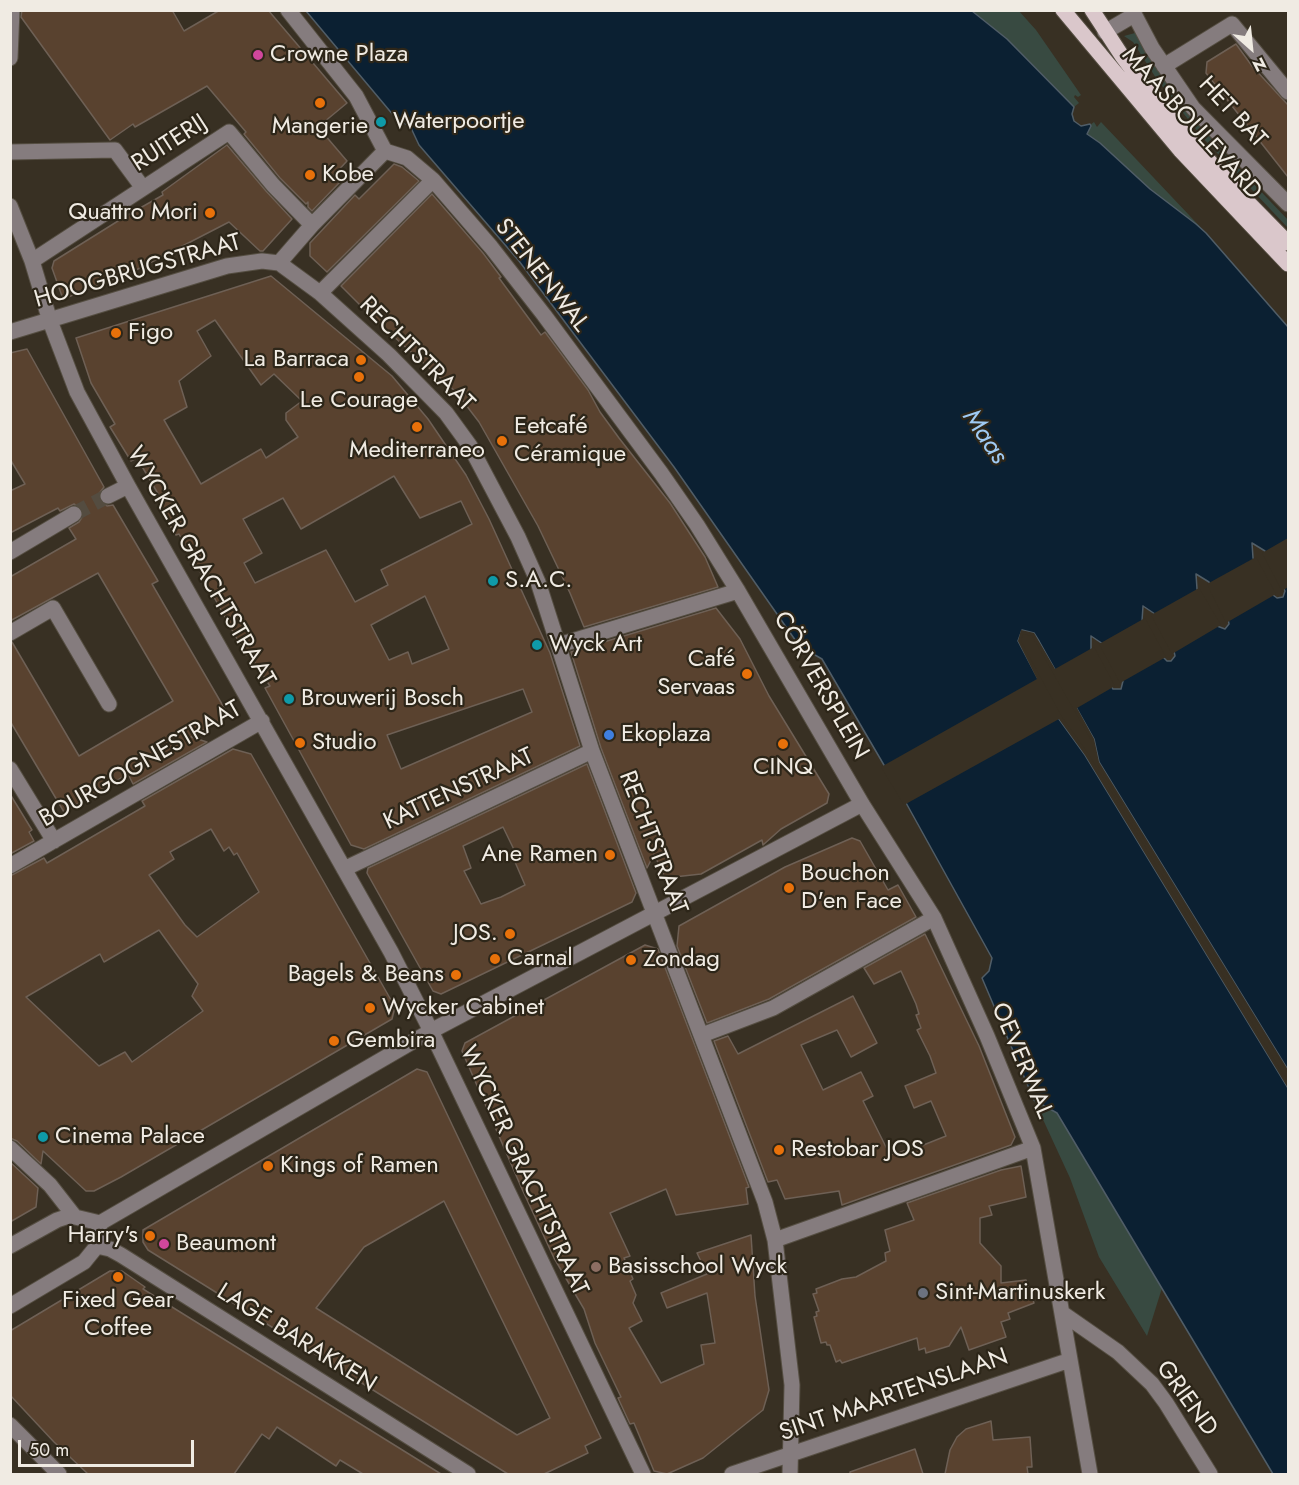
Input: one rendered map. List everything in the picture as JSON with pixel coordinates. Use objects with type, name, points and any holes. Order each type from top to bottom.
[{"type":"main road","name":"MAASBOULEVARD","points":[[1063,10],[1180,150],[1288,264]]},
{"type":"main road","name":"MAASBOULEVARD","points":[[1092,10],[1155,100],[1190,142],[1288,243]]},
{"type":"street","points":[[279,263],[312,225],[385,151],[356,96],[288,10]]},
{"type":"street","points":[[10,58],[13,11]]},
{"type":"street","name":"HET BAT","points":[[1106,33],[1133,13],[1164,66],[1193,108],[1288,204]]},
{"type":"street","points":[[1164,66],[1233,17],[1288,92]]},
{"type":"street","name":"RUITERIJ","points":[[32,261],[229,132],[273,185],[312,225]]},
{"type":"street","points":[[10,152],[115,150],[143,188]]},
{"type":"street","name":"STENENWAL","points":[[385,151],[407,158],[433,180],[491,247],[601,392],[697,525],[738,591]]},
{"type":"street","points":[[320,293],[433,180]]},
{"type":"street","points":[[10,206],[32,261],[50,321]]},
{"type":"street","name":"HOOGBRUGSTRAAT","points":[[10,332],[227,266],[262,261],[279,263]]},
{"type":"street","name":"RECHTSTRAAT","points":[[279,263],[320,293],[412,378],[446,413],[470,446],[530,563],[559,645],[592,751],[765,1202],[775,1240],[792,1385],[790,1474]]},
{"type":"street","name":"WYCKER GRACHTSTRAAT","points":[[50,321],[77,392],[391,952],[643,1474]]},
{"type":"street","points":[[108,496],[128,486]]},
{"type":"street","points":[[10,552],[74,514]]},
{"type":"street","points":[[559,645],[738,591]]},
{"type":"street","name":"CÖRVERSPLEIN","points":[[738,591],[862,804]]},
{"type":"street","points":[[10,633],[53,608],[110,704]]},
{"type":"street","name":"BOURGOGNESTRAAT","points":[[10,866],[262,721]]},
{"type":"street","name":"KATTENSTRAAT","points":[[344,869],[592,751]]},
{"type":"street","points":[[10,769],[54,841]]},
{"type":"street","points":[[10,1246],[57,1220],[75,1217],[100,1223],[431,1031],[862,804]]},
{"type":"street","name":"OEVERWAL","points":[[862,804],[934,918],[1033,1148],[1090,1474]]},
{"type":"street","points":[[702,1035],[773,1008],[934,918]]},
{"type":"street","points":[[10,1148],[50,1185],[75,1217]]},
{"type":"street","points":[[775,1240],[1033,1148]]},
{"type":"street","points":[[10,1306],[84,1262],[97,1246],[100,1223]]},
{"type":"street","name":"LAGE BARAKKEN","points":[[97,1246],[121,1255],[468,1474]]},
{"type":"street","name":"GRIEND","points":[[1062,1313],[1118,1352],[1152,1384],[1210,1474]]},
{"type":"street","name":"SINT MAARTENSLAAN","points":[[732,1474],[1070,1360]]},
{"type":"street","points":[[10,1425],[58,1474]]},
{"type":"green space","points":[[972,11],[1019,11],[1036,30],[1081,95],[1074,97],[1079,103],[1074,107],[1007,39]]},
{"type":"green space","points":[[1135,33],[1169,86],[1213,141],[1288,220],[1288,228],[1202,137],[1180,109],[1156,78],[1133,42],[1124,36]]},
{"type":"green space","points":[[1094,122],[1097,127],[1101,122],[1206,233],[1149,189],[1100,143],[1087,134],[1090,125]]},
{"type":"green space","points":[[1034,1100],[1057,1113],[1162,1288],[1147,1336],[1099,1257],[1070,1178]]},
{"type":"water","name":"Maas","points":[[306,11],[972,11],[1007,39],[1074,107],[1072,114],[1074,121],[1081,126],[1090,124],[1087,134],[1150,189],[1206,233],[1288,327],[1288,1070],[1099,762],[1094,739],[1034,633],[1022,630],[1018,641],[1059,719],[1085,755],[1288,1088],[1288,1474],[1273,1474],[1057,1113],[1034,1100],[982,978],[989,971],[992,958],[905,801],[822,659],[807,654],[798,644],[674,467],[519,261],[419,145],[411,128],[394,116]],"holes":[[[1252,543],[1265,551],[1285,591],[1283,597],[1277,598],[1273,595],[1253,558]],[[1196,574],[1209,582],[1228,619],[1229,624],[1225,629],[1217,626],[1197,589]],[[1143,606],[1155,614],[1174,651],[1175,656],[1171,661],[1163,657],[1142,621]],[[1091,636],[1103,644],[1123,681],[1121,689],[1113,689],[1091,651]]]},
{"type":"pier","points":[[1288,538],[1288,587],[1282,591],[1262,553]]},
{"type":"pier","points":[[1256,557],[1276,594],[1226,623],[1207,584]]},
{"type":"pier","points":[[1199,588],[1221,625],[1172,654],[1151,615]]},
{"type":"pier","points":[[1145,618],[1166,657],[1120,683],[1099,644]]},
{"type":"pier","points":[[1021,630],[1034,633],[1055,669],[1094,647],[1115,686],[1077,708],[1094,739],[1099,762],[1288,1073],[1097,764],[1091,740],[1032,636],[1023,634],[1021,641],[1062,717],[1088,753],[1288,1082],[1288,1088],[1085,755],[1059,719],[904,805],[881,767],[1037,679],[1018,641]]},
{"type":"building","points":[[22,10],[172,10],[184,31],[220,10],[268,10],[347,103],[318,127],[347,161],[333,176],[340,182],[312,211],[308,207],[308,202],[306,204],[280,178],[244,134],[246,132],[207,86],[135,127],[133,124],[110,140],[21,17]]},
{"type":"building","points":[[1236,44],[1252,66],[1288,105],[1288,177],[1206,73],[1207,62]]},
{"type":"building","points":[[227,145],[292,219],[263,251],[260,251],[229,222],[136,270],[63,299],[52,268],[54,261],[163,195],[162,192]]},
{"type":"building","points":[[394,164],[402,167],[419,181],[327,272],[310,256],[310,243],[355,195],[359,199]]},
{"type":"building","points":[[432,194],[483,253],[541,335],[545,332],[588,390],[600,412],[670,503],[705,557],[718,587],[584,627],[538,526],[479,422],[456,392],[374,319],[341,286]]},
{"type":"building","points":[[271,276],[392,376],[428,419],[466,475],[489,519],[550,653],[580,746],[364,849],[351,845],[265,688],[270,686],[249,654],[246,655],[179,534],[176,535],[159,508],[163,505],[160,497],[137,458],[131,461],[110,427],[115,424],[91,383],[76,338]],"holes":[[[215,320],[261,385],[274,374],[302,401],[286,413],[286,420],[298,437],[266,458],[261,449],[201,484],[164,420],[187,407],[179,381],[211,356],[197,331]],[[394,476],[420,518],[461,501],[472,524],[381,570],[388,585],[355,602],[326,550],[255,583],[244,563],[262,553],[243,519],[283,498],[301,529]],[[425,596],[449,649],[412,664],[408,652],[389,660],[371,625]],[[523,689],[532,712],[401,769],[387,735]]]},
{"type":"building","points":[[27,349],[104,487],[98,495],[100,501],[107,506],[113,505],[158,581],[152,584],[226,711],[224,718],[191,737],[207,742],[133,784],[128,774],[64,812],[10,721],[10,643],[12,642],[79,756],[173,701],[98,573],[10,621],[10,577],[76,539],[69,528],[79,522],[84,514],[82,509],[74,504],[60,511],[58,508],[10,533],[10,491],[25,484],[10,459],[10,353]]},
{"type":"building","points":[[716,608],[740,639],[769,696],[829,794],[827,803],[781,829],[763,845],[762,840],[701,874],[665,878],[654,854],[647,868],[601,748],[571,652]]},
{"type":"building","points":[[233,749],[251,754],[395,1007],[392,1019],[121,1177],[94,1191],[86,1191],[43,1151],[41,1164],[17,1141],[10,1138],[10,876],[44,858],[47,863],[145,806],[142,801]],"holes":[[[211,829],[224,851],[229,847],[234,855],[237,853],[259,892],[197,937],[185,925],[149,875],[174,859],[170,852]],[[159,930],[198,984],[192,996],[203,1011],[132,1062],[125,1052],[99,1066],[26,997],[100,954],[104,962]]]},
{"type":"building","points":[[587,764],[636,893],[632,902],[441,994],[433,991],[367,873],[368,868]],"holes":[[[503,827],[519,860],[515,862],[525,885],[481,904],[464,871],[471,868],[463,846]]]},
{"type":"building","points":[[10,794],[32,830],[29,832],[34,841],[10,854]]},
{"type":"building","points":[[852,838],[860,841],[888,890],[898,885],[916,917],[769,999],[707,1023],[677,946],[679,926],[785,867]]},
{"type":"building","points":[[925,934],[979,1046],[1015,1137],[1011,1145],[842,1205],[839,1191],[785,1199],[777,1180],[768,1182],[714,1041],[728,1036],[738,1054],[853,996],[877,1043],[851,1057],[837,1030],[801,1045],[823,1090],[861,1072],[873,1096],[863,1101],[890,1155],[946,1136],[931,1101],[914,1108],[905,1086],[936,1073],[917,1030],[921,1028],[916,1015],[919,1014],[901,971],[874,984],[864,968]]},
{"type":"building","points":[[645,945],[658,949],[749,1187],[746,1188],[748,1204],[676,1215],[666,1189],[610,1213],[630,1256],[624,1258],[633,1279],[630,1281],[636,1295],[633,1303],[642,1321],[629,1328],[661,1383],[704,1364],[701,1345],[715,1343],[707,1293],[667,1308],[661,1293],[707,1274],[697,1253],[751,1235],[755,1296],[769,1390],[763,1410],[703,1458],[667,1474],[654,1471],[634,1423],[630,1424],[618,1398],[621,1397],[595,1343],[584,1309],[554,1258],[462,1051],[465,1043]]},
{"type":"building","points":[[417,1069],[427,1072],[601,1438],[585,1446],[588,1453],[544,1474],[508,1474],[148,1250],[143,1242],[143,1230]],"holes":[[[444,1201],[550,1418],[517,1435],[316,1308],[364,1247]]]},
{"type":"building","points":[[10,1162],[38,1188],[36,1207],[10,1222]]},
{"type":"building","name":"Sint-Martinuskerk","points":[[1021,1166],[1026,1197],[989,1206],[992,1215],[980,1218],[980,1243],[1001,1266],[1001,1283],[1026,1280],[1034,1303],[1008,1313],[1010,1319],[1001,1322],[1006,1337],[969,1350],[961,1327],[949,1346],[926,1353],[925,1348],[919,1350],[917,1338],[842,1363],[840,1360],[836,1362],[830,1345],[826,1342],[821,1343],[814,1317],[819,1311],[813,1294],[817,1293],[816,1289],[842,1279],[856,1277],[886,1261],[885,1253],[890,1251],[885,1230],[914,1220],[907,1203],[1001,1170]]},
{"type":"building","points":[[110,1271],[122,1271],[145,1287],[143,1289],[441,1474],[363,1474],[340,1460],[336,1466],[277,1427],[269,1439],[262,1434],[234,1474],[88,1474],[10,1395],[10,1331]]},
{"type":"building","points":[[991,1421],[993,1440],[1030,1437],[1032,1467],[1027,1467],[1028,1474],[945,1474],[950,1450],[957,1437],[966,1429]]},
{"type":"building","points":[[915,1449],[923,1474],[850,1474],[850,1472]]},
{"type":"tunnel","points":[[74,514],[108,496]]},
{"type":"place","name":"Crowne Plaza","points":[[258,55]]},
{"type":"place","name":"Mangerie","points":[[320,103]]},
{"type":"place","name":"Waterpoortje","points":[[381,122]]},
{"type":"place","name":"Kobe","points":[[310,175]]},
{"type":"place","name":"Quattro Mori","points":[[210,213]]},
{"type":"place","name":"Figo","points":[[116,333]]},
{"type":"place","name":"La Barraca","points":[[361,360]]},
{"type":"place","name":"Le Courage","points":[[359,377]]},
{"type":"place","name":"Mediterraneo","points":[[417,427]]},
{"type":"place","name":"Eetcafé Céramique","points":[[502,441]]},
{"type":"place","name":"S.A.C.","points":[[493,581]]},
{"type":"place","name":"Wyck Art","points":[[537,645]]},
{"type":"place","name":"Café Servaas","points":[[747,674]]},
{"type":"place","name":"Brouwerij Bosch","points":[[289,699]]},
{"type":"place","name":"Ekoplaza","points":[[609,735]]},
{"type":"place","name":"Studio","points":[[300,743]]},
{"type":"place","name":"CINQ","points":[[783,744]]},
{"type":"place","name":"Ane Ramen","points":[[610,855]]},
{"type":"place","name":"Bouchon D'en Face","points":[[789,888]]},
{"type":"place","name":"JOS.","points":[[510,934]]},
{"type":"place","name":"Carnal","points":[[495,959]]},
{"type":"place","name":"Zondag","points":[[631,960]]},
{"type":"place","name":"Bagels & Beans","points":[[456,975]]},
{"type":"place","name":"Wycker Cabinet","points":[[370,1008]]},
{"type":"place","name":"Gembira","points":[[334,1041]]},
{"type":"place","name":"Cinema Palace","points":[[43,1137]]},
{"type":"place","name":"Restobar JOS","points":[[779,1150]]},
{"type":"place","name":"Kings of Ramen","points":[[268,1166]]},
{"type":"place","name":"Harry's","points":[[150,1236]]},
{"type":"place","name":"Beaumont","points":[[164,1244]]},
{"type":"place","name":"Basisschool Wyck","points":[[596,1267]]},
{"type":"place","name":"Fixed Gear Coffee","points":[[118,1277]]},
{"type":"place","name":"Sint-Martinuskerk","points":[[923,1293]]}]
